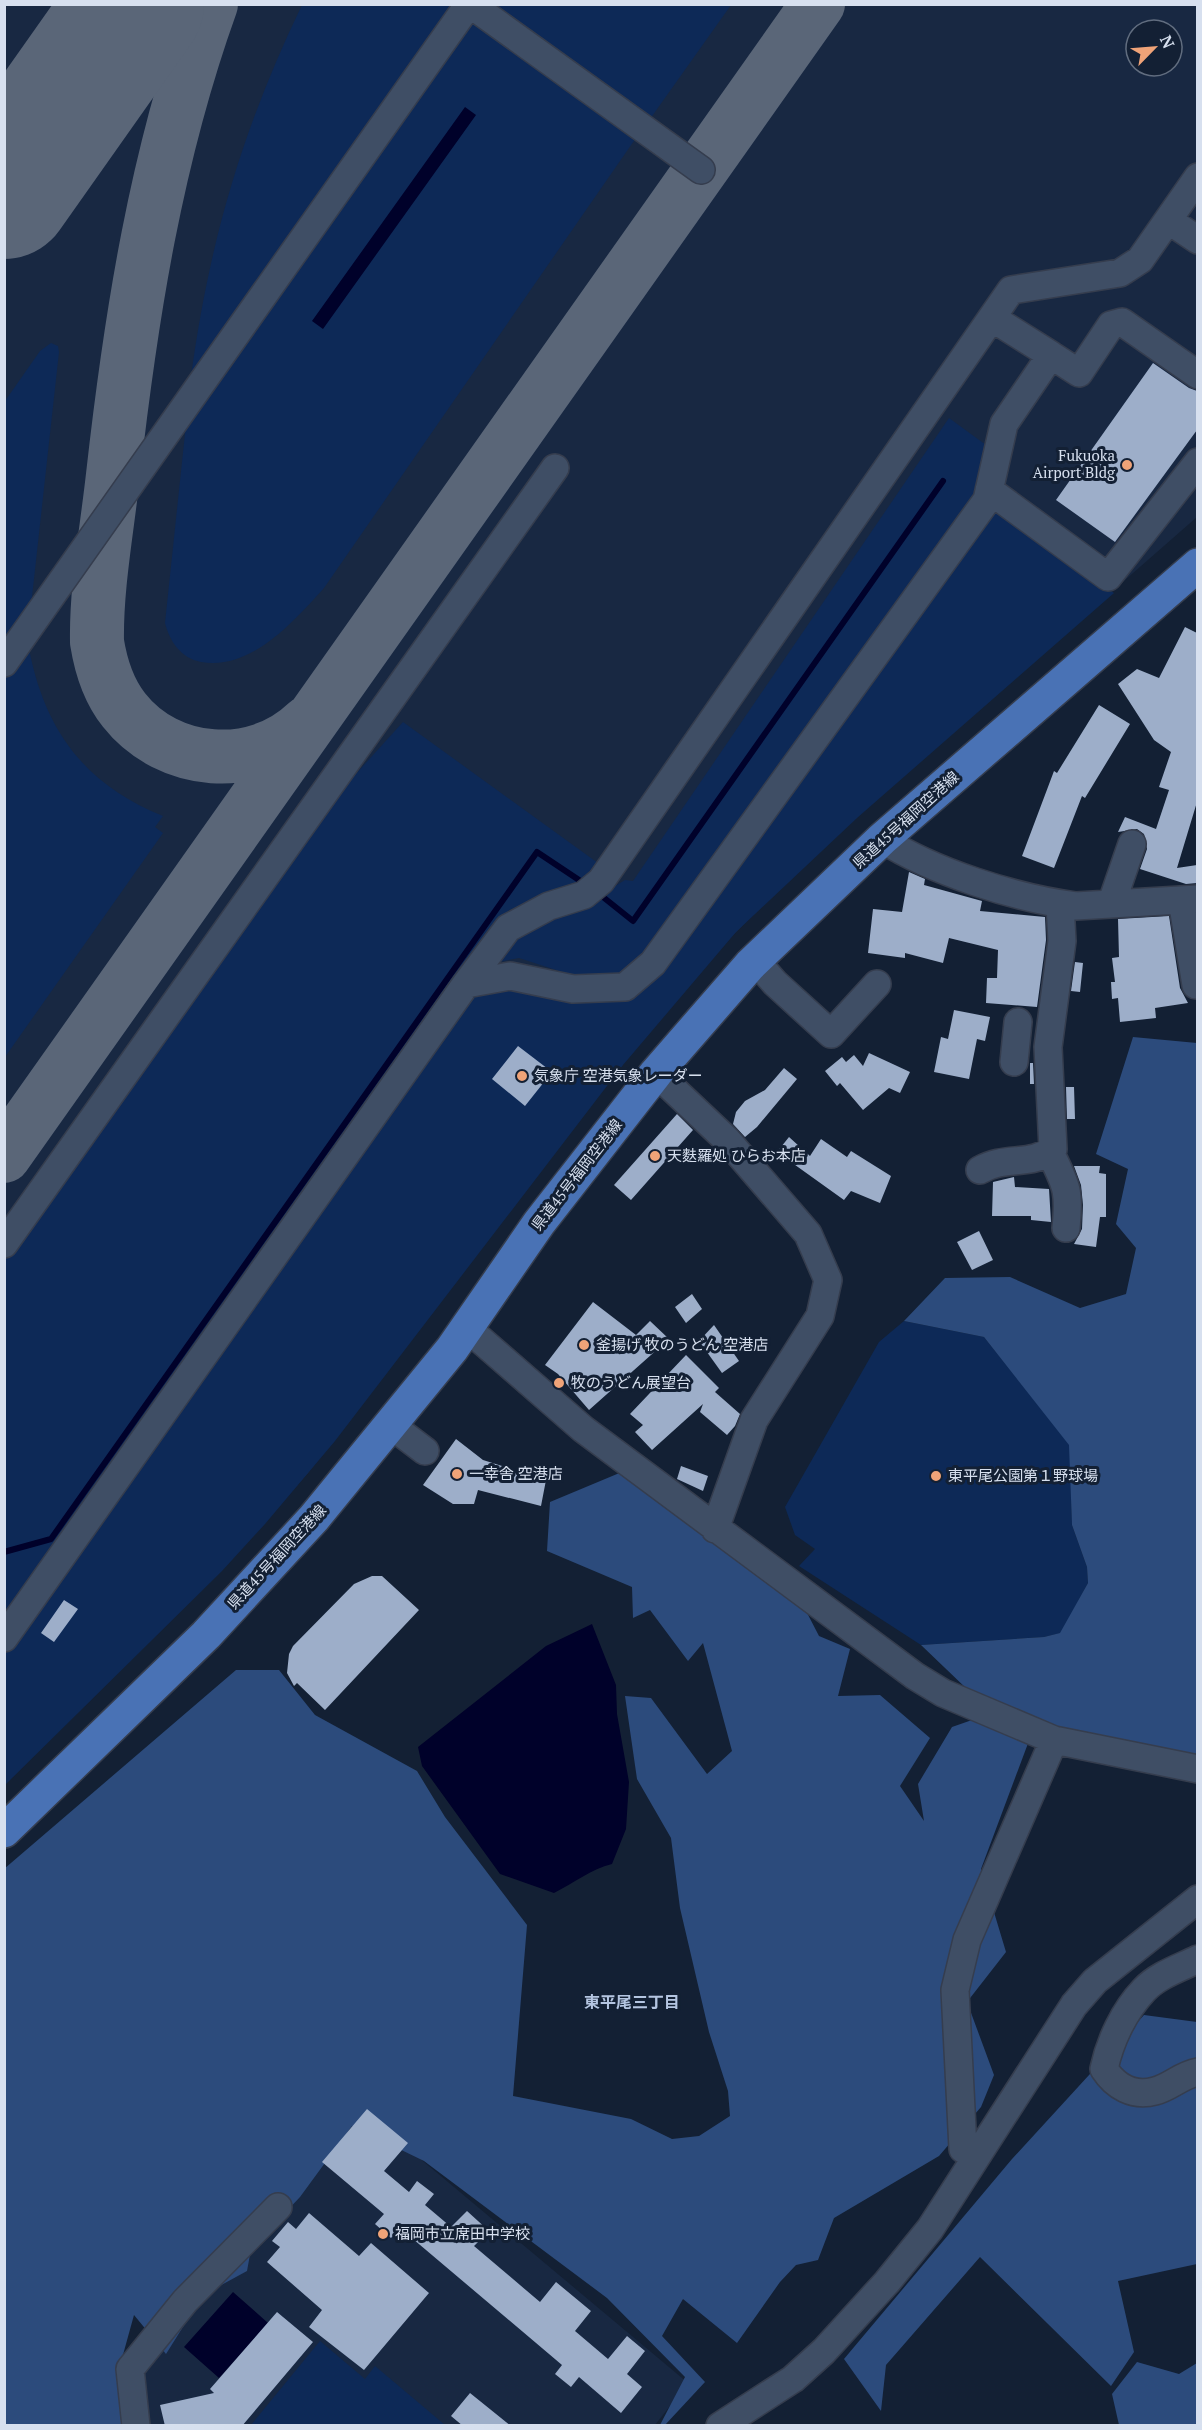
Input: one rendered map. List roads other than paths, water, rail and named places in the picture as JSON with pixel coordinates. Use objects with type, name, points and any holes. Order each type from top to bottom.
[{"type":"main road","name":"県道45号福岡空港線","points":[[4,1831],[206,1635],[314,1518],[392,1426],[656,1073],[755,960],[882,839],[1191,581]]},
{"type":"street","points":[[4,663],[469,4],[701,170]]},
{"type":"street","points":[[1182,229],[1197,177]]},
{"type":"street","points":[[4,1638],[466,984],[508,928],[532,914],[584,895],[601,881],[997,321],[1011,290],[1120,273],[1182,229],[1197,203]]},
{"type":"street","points":[[997,321],[1079,373],[1111,325],[1122,322],[1197,375]]},
{"type":"street","points":[[466,984],[510,976],[573,989],[625,987],[653,963],[987,500],[1004,424],[1052,355]]},
{"type":"street","points":[[989,490],[1108,577],[1197,462]]},
{"type":"street","points":[[4,1244],[555,468]]},
{"type":"street","points":[[882,839],[917,860],[984,884],[1060,904],[1076,906],[1112,902],[1190,900],[1196,985]]},
{"type":"street","points":[[1112,902],[1132,844]]},
{"type":"street","points":[[980,1170],[995,1161],[1033,1159],[1053,1149],[1048,1047],[1062,941],[1060,904]]},
{"type":"street","points":[[755,960],[775,983],[831,1034],[877,984]]},
{"type":"street","points":[[1016,1044],[1048,1047]]},
{"type":"street","points":[[656,1073],[723,1144],[758,1186],[808,1234],[828,1280],[820,1316],[754,1420],[715,1529]]},
{"type":"street","points":[[1050,1152],[1067,1186],[1069,1198],[1066,1228]]},
{"type":"street","points":[[467,1328],[513,1362],[583,1429],[915,1676],[943,1693],[1054,1740],[1197,1769]]},
{"type":"street","points":[[392,1426],[425,1450]]},
{"type":"street","points":[[975,2157],[963,2149],[955,1990],[967,1940],[1054,1740]]},
{"type":"street","points":[[720,2426],[793,2379],[824,2351],[887,2282],[930,2229],[1074,2005],[1095,1981],[1197,1899]]},
{"type":"street","points":[[1197,1959],[1162,1976],[1144,1990],[1110,2042],[1104,2069],[1112,2082],[1129,2091],[1155,2091],[1184,2074],[1197,2072]]},
{"type":"street","points":[[136,2426],[130,2369],[185,2301],[278,2207]]},
{"type":"waterway","points":[[598,893],[633,921],[943,481]]},
{"type":"waterway","points":[[4,1552],[51,1539],[537,852],[585,884]]},
{"type":"place","name":"Fukuoka Airport Bldg","points":[[1127,465]]},
{"type":"place","name":"気象庁 空港気象レーダー","points":[[522,1076]]},
{"type":"place","name":"天麩羅処 ひらお本店","points":[[655,1156]]},
{"type":"place","name":"釜揚げ 牧のうどん 空港店","points":[[584,1345]]},
{"type":"place","name":"牧のうどん展望台","points":[[559,1383]]},
{"type":"place","name":"一幸舎 空港店","points":[[457,1474]]},
{"type":"place","name":"東平尾公園第１野球場","points":[[936,1476]]},
{"type":"place","name":"福岡市立席田中学校","points":[[383,2234]]},
{"type":"district","name":"東平尾三丁目","points":[[632,2002]]}]
